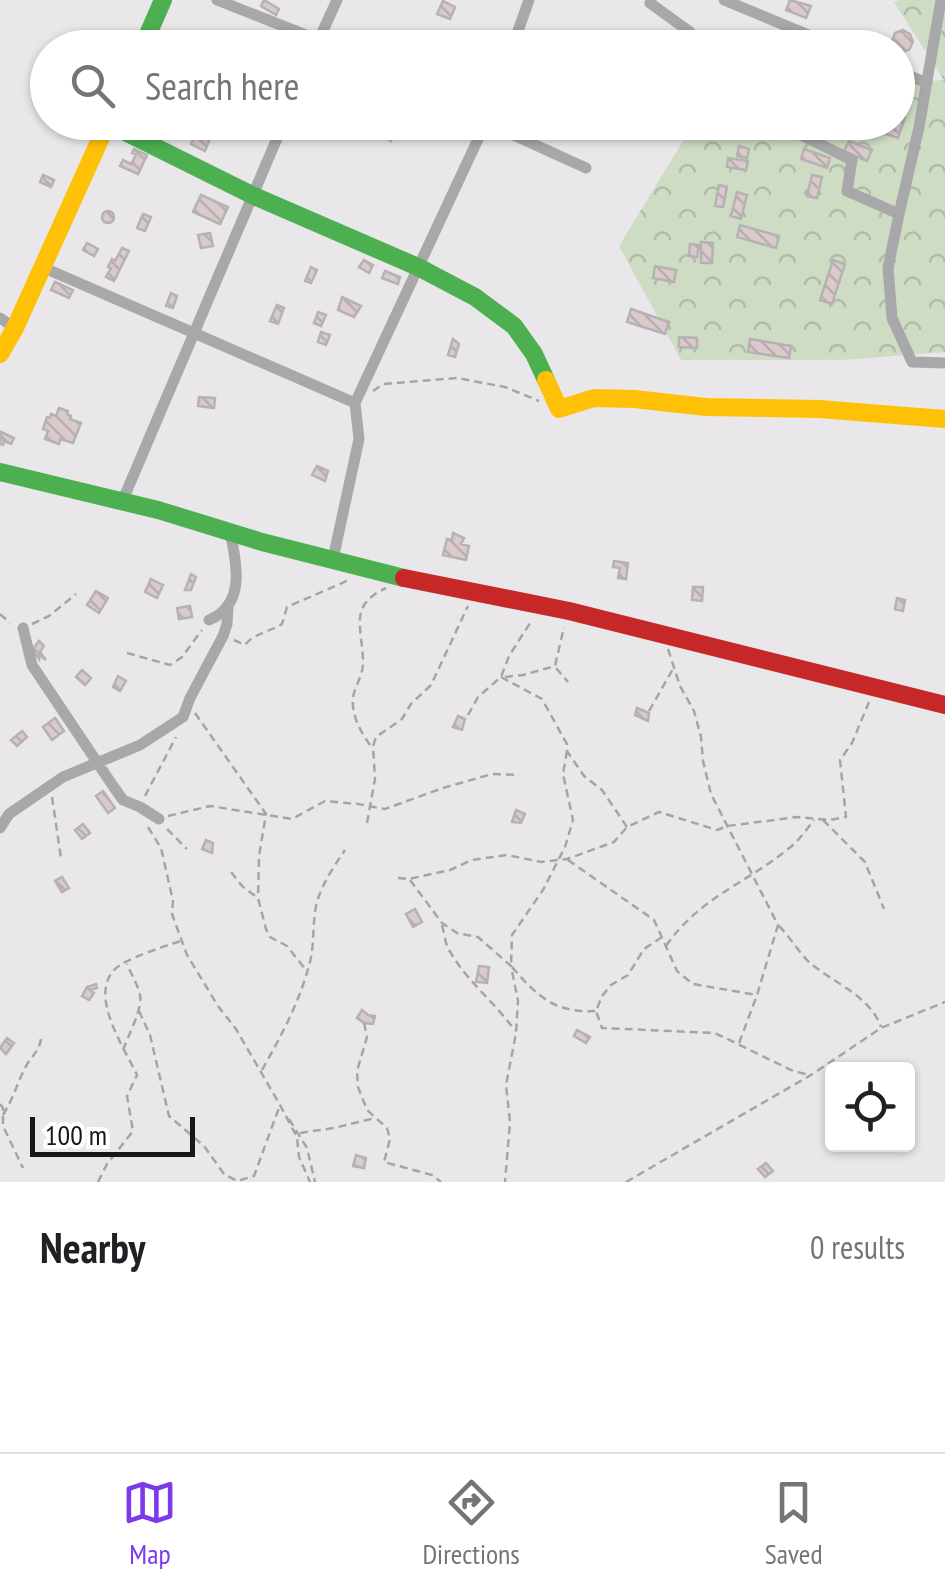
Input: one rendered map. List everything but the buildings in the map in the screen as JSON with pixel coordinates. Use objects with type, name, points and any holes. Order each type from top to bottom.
[{"type":"street","points":[[150,30],[163,0]]},
{"type":"street","points":[[217,0],[286,30]]},
{"type":"street","points":[[327,30],[338,0]]},
{"type":"street","points":[[518,30],[529,0]]},
{"type":"street","points":[[650,0],[687,30]]},
{"type":"street","points":[[724,0],[796,30]]},
{"type":"street","points":[[941,0],[920,127],[888,268],[892,318],[912,362],[945,363]]},
{"type":"street","points":[[915,78],[927,83]]},
{"type":"street","points":[[0,354],[7,323],[42,267],[100,140]]},
{"type":"street","points":[[142,140],[475,297],[514,326],[534,354],[558,409],[594,398],[634,399],[706,407],[818,409],[945,419]]},
{"type":"street","points":[[122,502],[277,140]]},
{"type":"street","points":[[333,559],[360,440],[355,403],[478,140]]},
{"type":"street","points":[[524,140],[586,168]]},
{"type":"street","points":[[812,140],[852,160],[847,191],[900,214]]},
{"type":"street","points":[[42,267],[355,403]]},
{"type":"street","points":[[0,472],[405,578],[664,633],[945,705]]},
{"type":"street","points":[[0,828],[9,814],[63,777],[140,745],[183,717],[228,624],[228,607],[237,580],[230,532]]},
{"type":"street","points":[[209,620],[221,616],[228,607]]},
{"type":"street","points":[[23,628],[32,665],[123,800],[140,813],[159,819]]},
{"type":"path","points":[[355,403],[382,384],[457,378],[505,387],[558,409]]},
{"type":"path","points":[[223,636],[246,644],[254,636],[282,624],[287,606],[340,586],[369,568]]},
{"type":"path","points":[[373,746],[368,744],[356,719],[352,698],[364,668],[360,612],[370,595],[405,578]]},
{"type":"path","points":[[367,823],[375,779],[376,737],[402,719],[430,685],[476,592]]},
{"type":"path","points":[[0,614],[7,622],[23,628],[49,616],[76,594]]},
{"type":"path","points":[[468,715],[478,697],[501,677],[540,606]]},
{"type":"path","points":[[555,666],[569,611]]},
{"type":"path","points":[[127,653],[170,664],[182,657],[209,620]]},
{"type":"path","points":[[664,633],[674,668],[694,712],[711,794],[778,924],[807,961],[838,980],[876,1014],[881,1028]]},
{"type":"path","points":[[501,677],[555,666]]},
{"type":"path","points":[[555,666],[568,682]]},
{"type":"path","points":[[649,711],[674,668]]},
{"type":"path","points":[[501,677],[542,699],[568,746],[563,774],[573,820],[543,890],[512,935],[518,1001],[506,1085],[510,1122],[505,1182]]},
{"type":"path","points":[[398,878],[450,870],[472,860],[507,854],[541,862],[567,859],[614,842],[627,827],[659,812],[717,830],[797,818],[846,817],[840,760],[852,743],[875,688]]},
{"type":"path","points":[[190,698],[197,718],[266,814],[258,898],[270,936],[286,946],[308,972]]},
{"type":"path","points":[[183,717],[140,813],[161,848],[173,900],[172,914],[187,956],[280,1105],[297,1137],[300,1158],[313,1182]]},
{"type":"path","points":[[567,751],[584,776],[602,790],[627,827]]},
{"type":"path","points":[[187,849],[159,819],[210,806],[292,818],[325,801],[386,809],[492,774],[519,775]]},
{"type":"path","points":[[50,785],[61,858]]},
{"type":"path","points":[[666,946],[680,926],[712,899],[792,847],[815,819]]},
{"type":"path","points":[[822,820],[866,862],[884,909]]},
{"type":"path","points":[[261,1072],[288,1023],[308,972],[320,892],[345,850]]},
{"type":"path","points":[[567,859],[654,920],[677,971],[693,984],[757,995]]},
{"type":"path","points":[[231,872],[258,898]]},
{"type":"path","points":[[409,879],[442,923],[457,933],[478,938],[550,1005],[574,1012],[596,1011]]},
{"type":"path","points":[[442,923],[447,947],[486,999],[500,1008],[516,1033]]},
{"type":"path","points":[[738,1046],[778,924]]},
{"type":"path","points":[[662,937],[644,948],[628,975],[610,984],[602,996],[596,1011],[602,1028],[715,1034],[811,1076]]},
{"type":"path","points":[[98,1182],[133,1131],[127,1096],[137,1075],[112,1026],[106,987],[114,970],[181,940]]},
{"type":"path","points":[[123,1050],[141,998],[126,963]]},
{"type":"path","points":[[626,1182],[811,1076],[881,1028],[945,1002]]},
{"type":"path","points":[[139,1011],[150,1035],[168,1116],[204,1146],[224,1174],[237,1181],[254,1176],[280,1105]]},
{"type":"path","points":[[364,1023],[368,1037],[357,1070],[358,1087],[367,1110],[386,1128],[390,1139],[384,1162],[432,1175],[441,1182]]},
{"type":"path","points":[[3,1115],[26,1065],[39,1051],[41,1038]]},
{"type":"path","points":[[0,1104],[3,1126],[22,1168]]},
{"type":"path","points":[[280,1105],[307,1148],[313,1182]]},
{"type":"path","points":[[299,1133],[375,1118]]},
{"type":"green space","points":[[945,0],[945,352],[844,360],[681,360],[619,246],[684,140],[915,140],[915,83],[944,80],[894,2]]},
{"type":"traffic: fast","points":[[150,30],[163,0]]},
{"type":"traffic: fast","points":[[141,140],[475,297],[514,326],[546,380]]},
{"type":"traffic: fast","points":[[0,472],[158,510],[262,542],[404,578]]},
{"type":"traffic: slow","points":[[0,354],[100,140]]},
{"type":"traffic: slow","points":[[546,380],[559,409],[594,398],[634,399],[706,407],[819,409],[945,419]]},
{"type":"traffic: jam","points":[[404,578],[569,611],[945,705]]}]
